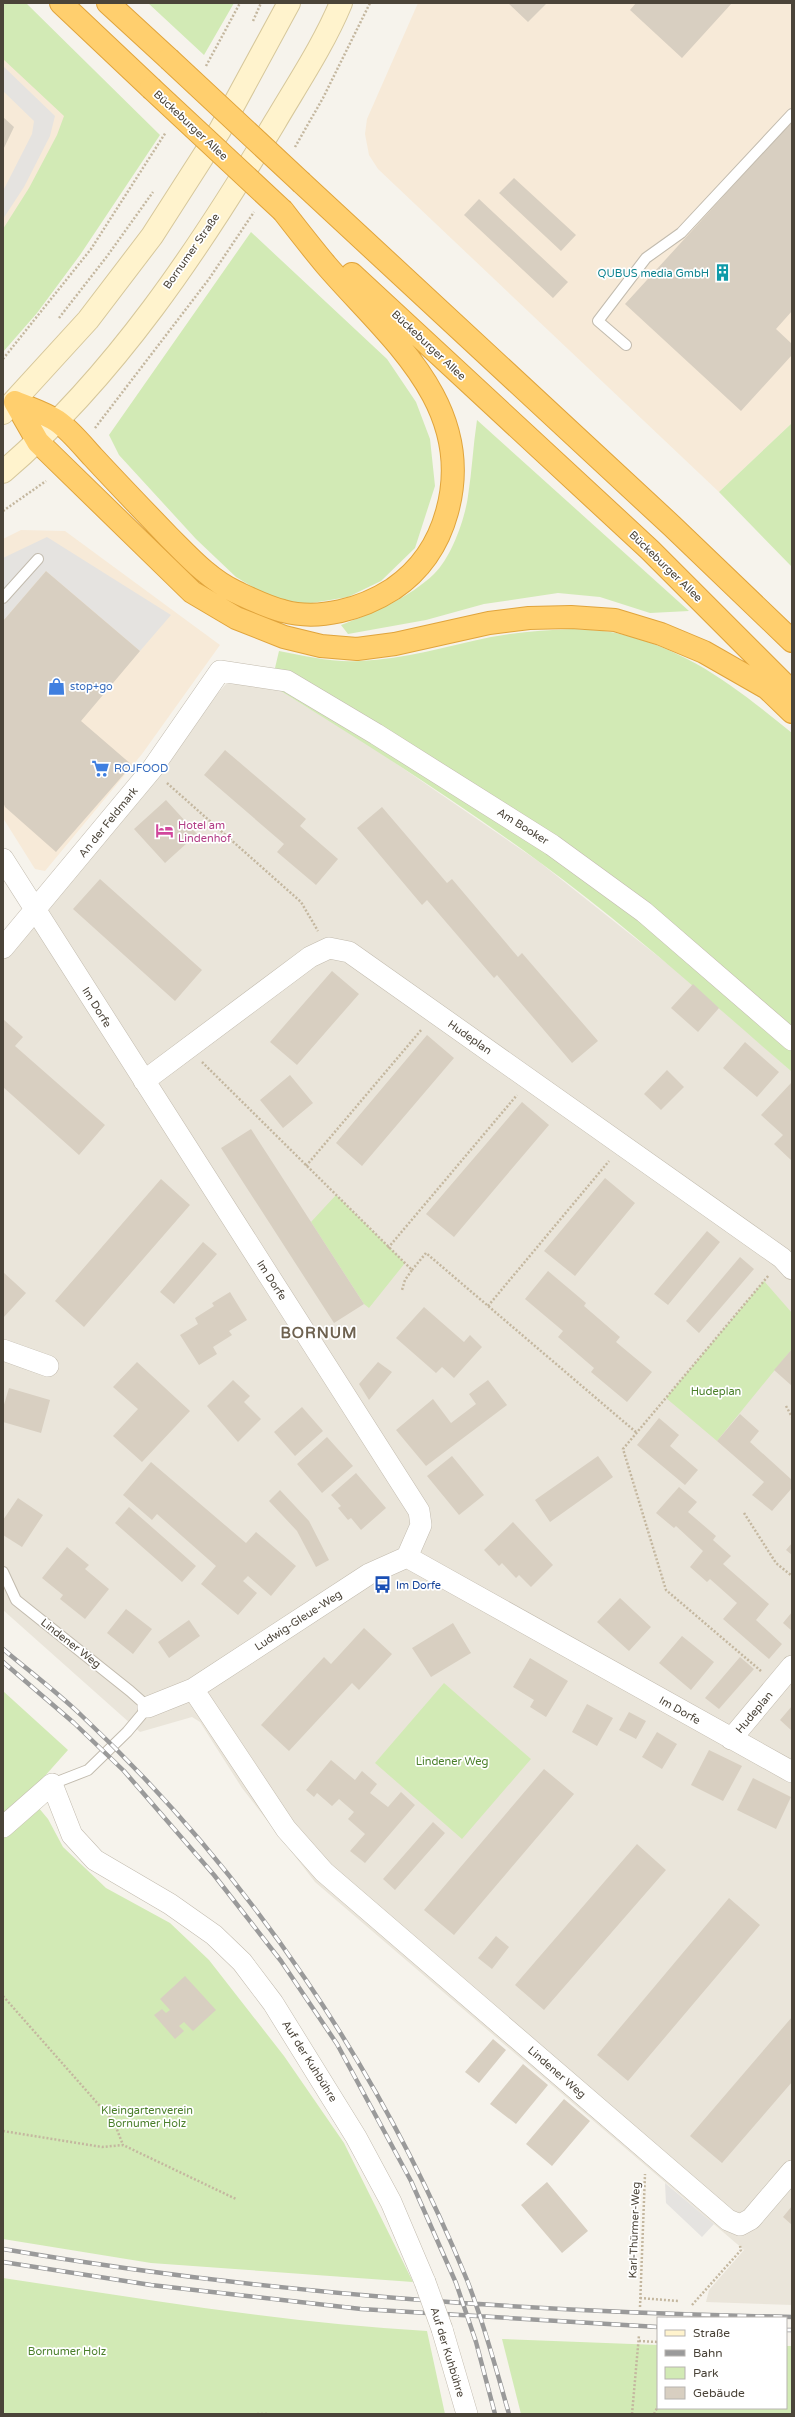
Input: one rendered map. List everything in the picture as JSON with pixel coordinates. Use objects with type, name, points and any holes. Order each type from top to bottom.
[{"type":"highway","name":"Bückeburger Allee","points":[[61,3],[650,550],[792,692]]},
{"type":"highway","points":[[108,3],[666,521],[792,641]]},
{"type":"highway","points":[[116,3],[169,59]]},
{"type":"highway","points":[[9,407],[58,421],[198,566],[232,591],[284,612],[310,614],[336,612],[378,598],[415,571],[429,555],[443,527],[450,503],[452,470],[448,429],[434,395],[401,346],[326,265],[283,210]]},
{"type":"highway","points":[[9,407],[38,442],[192,592],[236,618],[284,637],[321,646],[358,649],[395,644],[489,623],[522,619],[571,617],[615,620],[661,634],[704,652],[767,688],[792,712]]},
{"type":"main road","points":[[9,407],[88,320],[152,236],[220,130],[289,3]]},
{"type":"main road","name":"Bornumer Straße","points":[[3,472],[38,442],[58,421],[126,342],[186,260],[253,160],[308,66],[341,3]]},
{"type":"street","name":"An der Feldmark","points":[[3,948],[36,911],[152,769],[220,671]]},
{"type":"street","name":"Am Booker","points":[[220,671],[287,681],[376,734],[552,845],[644,912],[792,1040]]},
{"type":"street","name":"Im Dorfe","points":[[3,859],[419,1511],[421,1525],[407,1557],[792,1772]]},
{"type":"street","name":"Hudeplan","points":[[328,948],[349,952],[530,1079],[787,1264]]},
{"type":"street","points":[[144,1081],[310,957],[328,948]]},
{"type":"street","points":[[3,1350],[48,1366]]},
{"type":"street","name":"Ludwig-Gleue-Weg","points":[[148,1707],[193,1689],[369,1574],[407,1557]]},
{"type":"street","name":"Hudeplan","points":[[731,1739],[792,1666]]},
{"type":"street","name":"Lindener Weg","points":[[193,1689],[286,1829],[324,1872],[728,2220],[740,2225]]},
{"type":"street","points":[[3,1827],[52,1784]]},
{"type":"street","name":"Auf der Kuhbühre","points":[[52,1784],[72,1835],[95,1860],[170,1904],[214,1934],[242,1962],[273,2003],[356,2137],[391,2202],[425,2282],[442,2329],[467,2414]]},
{"type":"street","points":[[740,2225],[751,2218],[792,2171]]},
{"type":"lane","points":[[626,345],[598,321],[646,258],[681,233],[792,114]]},
{"type":"lane","points":[[3,598],[38,559]]},
{"type":"lane","name":"Lindener Weg","points":[[3,1572],[16,1600],[130,1690],[148,1707]]},
{"type":"lane","points":[[52,1784],[88,1770],[127,1732],[148,1707]]},
{"type":"path","points":[[205,67],[240,3]]},
{"type":"path","points":[[251,24],[262,3]]},
{"type":"path","points":[[3,359],[91,249],[170,125]]},
{"type":"path","points":[[55,322],[108,255],[157,186]]},
{"type":"path","points":[[152,769],[301,902],[328,948]]},
{"type":"path","points":[[306,1166],[435,1013]]},
{"type":"path","points":[[190,1048],[306,1166],[412,1270]]},
{"type":"path","points":[[388,1248],[530,1079]]},
{"type":"path","points":[[488,1306],[622,1145]]},
{"type":"path","points":[[402,1290],[405,1280],[426,1254],[637,1433]]},
{"type":"path","points":[[777,1684],[666,1590],[623,1449],[787,1264]]},
{"type":"path","points":[[786,1406],[792,1417]]},
{"type":"path","points":[[744,1513],[776,1563],[792,1576]]},
{"type":"path","points":[[3,1996],[114,2122],[124,2145]]},
{"type":"path","points":[[3,2131],[102,2147],[124,2145],[236,2199]]},
{"type":"path","name":"Karl-Thürmer-Weg","points":[[640,2307],[643,2176],[658,2159]]},
{"type":"path","points":[[692,2305],[741,2250],[740,2225]]},
{"type":"path","points":[[640,2298],[678,2301]]},
{"type":"path","points":[[632,2414],[639,2335]]},
{"type":"path","points":[[638,2341],[657,2342]]},
{"type":"path","points":[[257,2414],[269,2414]]},
{"type":"shaded area","points":[[418,3],[792,3],[792,423],[719,492],[378,169],[369,155],[365,134],[367,119]]},
{"type":"shaded area","points":[[3,22],[108,126],[3,258]]},
{"type":"shaded area","points":[[3,66],[55,116],[50,136],[24,187],[3,219],[3,191],[32,134],[34,121],[3,91]]},
{"type":"shaded area","points":[[21,530],[65,531],[220,645],[142,754],[45,871],[35,869],[3,818],[3,539]]},
{"type":"shaded area","points":[[47,537],[171,615],[140,651],[46,571],[3,621],[3,558]]},
{"type":"shaded area","points":[[226,684],[271,685],[372,747],[538,861],[693,984],[792,1072],[792,2305],[706,2302],[709,2290],[744,2250],[315,1882],[242,1788],[200,1722],[192,1717],[140,1732],[3,1610],[3,948],[152,769]]},
{"type":"shaded area","points":[[665,2183],[714,2224],[702,2237],[666,2203]]},
{"type":"green space","points":[[3,3],[26,3],[160,135],[80,255],[37,313],[3,352],[3,229],[29,188],[57,135],[64,116],[3,59]]},
{"type":"green space","points":[[148,3],[234,3],[204,55]]},
{"type":"green space","points":[[251,232],[387,359],[416,402],[430,439],[435,486],[415,548],[381,581],[348,597],[306,604],[269,597],[236,577],[196,539],[119,455],[109,435]]},
{"type":"green space","points":[[477,420],[689,611],[650,613],[600,597],[558,593],[484,604],[426,620],[348,634],[341,625],[378,610],[402,598],[434,574],[446,558],[456,538],[464,516]]},
{"type":"green space","points":[[792,423],[792,567],[719,492]]},
{"type":"green space","points":[[573,629],[616,633],[667,649],[710,672],[731,686],[792,733],[792,1072],[636,937],[538,861],[406,770],[271,685],[279,651],[320,659],[340,661],[377,660],[426,652],[501,635]]},
{"type":"green space","points":[[336,1195],[405,1263],[369,1308],[364,1304],[311,1222]]},
{"type":"green space","name":"Hudeplan","points":[[764,1281],[792,1313],[792,1349],[717,1441],[666,1398]]},
{"type":"green space","name":"Lindener Weg","points":[[444,1683],[531,1759],[462,1839],[375,1763]]},
{"type":"green space","name":"Kleingartenverein Bornumer Holz","points":[[3,1691],[68,1750],[28,1795],[48,1819],[63,1847],[106,1888],[170,1923],[209,1960],[284,2056],[344,2143],[413,2282],[151,2263],[3,2239]]},
{"type":"green space","name":"Bornumer Holz","points":[[3,2278],[268,2316],[427,2331],[445,2414],[3,2414]]},
{"type":"green space","points":[[502,2339],[657,2345],[657,2409],[787,2409],[787,2346],[792,2346],[792,2414],[521,2414]]},
{"type":"building","points":[[508,3],[547,3],[528,22]]},
{"type":"building","points":[[636,3],[732,3],[682,58],[630,10]]},
{"type":"building","points":[[3,117],[14,127],[3,150]]},
{"type":"building","name":"QUBUS media GmbH","points":[[792,121],[792,311],[776,329],[792,344],[792,355],[741,411],[625,304]]},
{"type":"building","points":[[514,178],[576,235],[561,251],[499,193]]},
{"type":"building","points":[[479,199],[568,282],[553,298],[464,215]]},
{"type":"building","name":"stop+go","points":[[46,571],[140,651],[81,721],[132,765],[56,852],[5,807],[3,802],[3,621]]},
{"type":"building","points":[[225,750],[306,819],[300,826],[338,859],[316,885],[277,852],[284,844],[204,775]]},
{"type":"building","name":"Hotel am Lindenhof","points":[[166,800],[197,834],[165,863],[134,829]]},
{"type":"building","points":[[382,807],[447,883],[452,879],[518,957],[522,953],[598,1041],[572,1063],[497,975],[494,978],[427,900],[422,905],[357,828]]},
{"type":"building","points":[[100,879],[202,970],[175,1001],[73,909]]},
{"type":"building","points":[[332,971],[359,994],[297,1065],[270,1042]]},
{"type":"building","points":[[693,984],[719,1008],[698,1032],[671,1008]]},
{"type":"building","points":[[3,1019],[23,1037],[15,1046],[105,1125],[79,1155],[3,1087]]},
{"type":"building","points":[[427,1035],[454,1058],[362,1166],[336,1143]]},
{"type":"building","points":[[745,1042],[779,1072],[757,1097],[723,1068]]},
{"type":"building","points":[[667,1070],[684,1087],[661,1110],[644,1094]]},
{"type":"building","points":[[290,1075],[313,1103],[283,1128],[260,1100]]},
{"type":"building","points":[[791,1083],[792,1161],[774,1144],[783,1135],[761,1115]]},
{"type":"building","points":[[522,1102],[549,1125],[454,1237],[426,1214]]},
{"type":"building","points":[[251,1129],[364,1304],[334,1323],[221,1148]]},
{"type":"building","points":[[605,1178],[635,1203],[575,1276],[544,1251]]},
{"type":"building","points":[[161,1179],[190,1205],[84,1327],[55,1301]]},
{"type":"building","points":[[707,1231],[720,1242],[668,1305],[654,1294]]},
{"type":"building","points":[[203,1242],[217,1254],[174,1304],[160,1292]]},
{"type":"building","points":[[740,1257],[754,1269],[699,1333],[686,1321]]},
{"type":"building","points":[[548,1271],[586,1303],[584,1306],[620,1337],[616,1342],[652,1372],[627,1402],[591,1372],[594,1368],[558,1337],[563,1331],[525,1299]]},
{"type":"building","points":[[3,1272],[26,1293],[3,1318]]},
{"type":"building","points":[[230,1292],[247,1320],[229,1331],[232,1335],[213,1347],[217,1354],[199,1365],[180,1335],[198,1324],[195,1318],[214,1306],[212,1303]]},
{"type":"building","points":[[424,1307],[464,1342],[470,1335],[482,1347],[454,1378],[442,1367],[436,1373],[396,1338]]},
{"type":"building","points":[[792,1349],[792,1386],[774,1370]]},
{"type":"building","points":[[137,1362],[190,1411],[142,1462],[113,1436],[138,1409],[113,1387]]},
{"type":"building","points":[[378,1362],[392,1372],[369,1400],[359,1384]]},
{"type":"building","points":[[233,1380],[250,1396],[244,1402],[261,1419],[238,1442],[207,1406]]},
{"type":"building","points":[[488,1380],[507,1405],[426,1466],[396,1430],[433,1399],[451,1423],[476,1404],[469,1394]]},
{"type":"building","points":[[9,1388],[50,1400],[41,1433],[3,1422],[3,1408]]},
{"type":"building","points":[[302,1407],[323,1431],[295,1456],[274,1432]]},
{"type":"building","points":[[740,1414],[759,1431],[750,1442],[792,1480],[792,1488],[772,1511],[752,1495],[764,1482],[717,1441]]},
{"type":"building","points":[[659,1418],[679,1435],[670,1446],[698,1470],[685,1485],[637,1445]]},
{"type":"building","points":[[327,1437],[353,1466],[322,1493],[297,1464]]},
{"type":"building","points":[[452,1456],[484,1495],[459,1515],[427,1476]]},
{"type":"building","points":[[598,1456],[613,1477],[550,1522],[535,1500]]},
{"type":"building","points":[[151,1462],[246,1543],[256,1532],[296,1566],[271,1596],[248,1576],[243,1581],[257,1593],[238,1615],[201,1584],[216,1566],[157,1514],[152,1520],[123,1495]]},
{"type":"building","points":[[356,1473],[386,1508],[361,1530],[351,1518],[348,1520],[338,1508],[341,1506],[331,1495]]},
{"type":"building","points":[[679,1487],[697,1502],[688,1512],[716,1536],[713,1540],[731,1556],[723,1564],[769,1604],[756,1620],[782,1644],[769,1659],[723,1619],[737,1603],[710,1579],[707,1582],[690,1567],[703,1551],[676,1526],[674,1528],[656,1513]]},
{"type":"building","points":[[280,1490],[309,1521],[329,1560],[316,1567],[297,1531],[269,1501]]},
{"type":"building","points":[[18,1498],[43,1515],[22,1547],[3,1535],[3,1520]]},
{"type":"building","points":[[129,1507],[196,1566],[182,1582],[115,1523]]},
{"type":"building","points":[[513,1522],[553,1565],[531,1587],[519,1575],[516,1578],[502,1563],[499,1566],[484,1550]]},
{"type":"building","points":[[792,1543],[792,1555],[786,1550]]},
{"type":"building","points":[[67,1547],[89,1565],[85,1569],[109,1589],[85,1619],[60,1599],[63,1595],[42,1578]]},
{"type":"building","points":[[620,1598],[651,1627],[629,1651],[597,1622]]},
{"type":"building","points":[[126,1609],[152,1629],[133,1654],[107,1633]]},
{"type":"building","points":[[792,1612],[792,1631],[783,1623]]},
{"type":"building","points":[[189,1620],[200,1636],[169,1658],[158,1642]]},
{"type":"building","points":[[453,1623],[471,1653],[431,1677],[412,1648]]},
{"type":"building","points":[[364,1628],[392,1654],[359,1690],[352,1683],[289,1751],[261,1725],[324,1657],[331,1664]]},
{"type":"building","points":[[682,1636],[714,1662],[691,1690],[659,1663]]},
{"type":"building","points":[[740,1657],[754,1669],[719,1709],[705,1698]]},
{"type":"building","points":[[530,1658],[568,1681],[546,1717],[530,1707],[534,1700],[513,1687]]},
{"type":"building","points":[[587,1704],[613,1718],[597,1746],[572,1732]]},
{"type":"building","points":[[792,1706],[792,1731],[780,1720]]},
{"type":"building","points":[[629,1712],[646,1721],[636,1739],[619,1730]]},
{"type":"building","points":[[657,1732],[677,1744],[662,1769],[642,1757]]},
{"type":"building","points":[[709,1750],[742,1766],[723,1801],[691,1785]]},
{"type":"building","points":[[331,1760],[355,1780],[362,1771],[377,1784],[370,1793],[388,1807],[401,1792],[415,1805],[365,1863],[350,1851],[365,1834],[348,1819],[354,1812],[339,1799],[332,1806],[317,1793],[314,1797],[306,1790]]},
{"type":"building","points":[[544,1769],[574,1794],[454,1935],[424,1910]]},
{"type":"building","points":[[753,1778],[791,1797],[776,1829],[737,1810]]},
{"type":"building","points":[[433,1822],[445,1833],[395,1890],[383,1879]]},
{"type":"building","points":[[637,1844],[666,1870],[544,2010],[515,1985]]},
{"type":"building","points":[[729,1898],[760,1925],[628,2081],[597,2055]]},
{"type":"building","points":[[496,1936],[509,1947],[492,1969],[478,1958]]},
{"type":"building","points":[[185,1976],[216,2010],[193,2031],[184,2022],[179,2026],[184,2031],[175,2039],[154,2015],[162,2009],[166,2013],[170,2010],[160,1999]]},
{"type":"building","points":[[792,2017],[792,2082],[722,2163],[690,2136]]},
{"type":"building","points":[[493,2039],[506,2050],[479,2083],[465,2072]]},
{"type":"building","points":[[523,2064],[548,2085],[516,2124],[490,2104]]},
{"type":"building","points":[[564,2099],[590,2121],[552,2166],[526,2144]]},
{"type":"building","points":[[547,2182],[588,2231],[562,2253],[521,2205]]},
{"type":"building","points":[[792,2206],[792,2225],[783,2217]]},
{"type":"railway","points":[[3,1649],[82,1716],[143,1776],[200,1840],[254,1908],[304,1978],[351,2050],[394,2125],[433,2202],[473,2296],[490,2346],[509,2414]]},
{"type":"railway","points":[[3,1662],[74,1723],[124,1771],[214,1875],[281,1961],[337,2044],[411,2181],[456,2283],[476,2342],[495,2414]]},
{"type":"railway","points":[[3,2249],[101,2265],[199,2278],[396,2298],[594,2311],[792,2317]]},
{"type":"railway","points":[[3,2262],[151,2285],[361,2309],[657,2327]]},
{"type":"railway","points":[[787,2330],[792,2330]]},
{"type":"place","name":"QUBUS media GmbH","points":[[722,273]]},
{"type":"place","name":"stop+go","points":[[57,686]]},
{"type":"place","name":"ROJFOOD","points":[[101,768]]},
{"type":"place","name":"Hotel am Lindenhof","points":[[165,831]]},
{"type":"place","name":"Im Dorfe","points":[[383,1585]]},
{"type":"district","name":"BORNUM","points":[[319,1333]]}]
